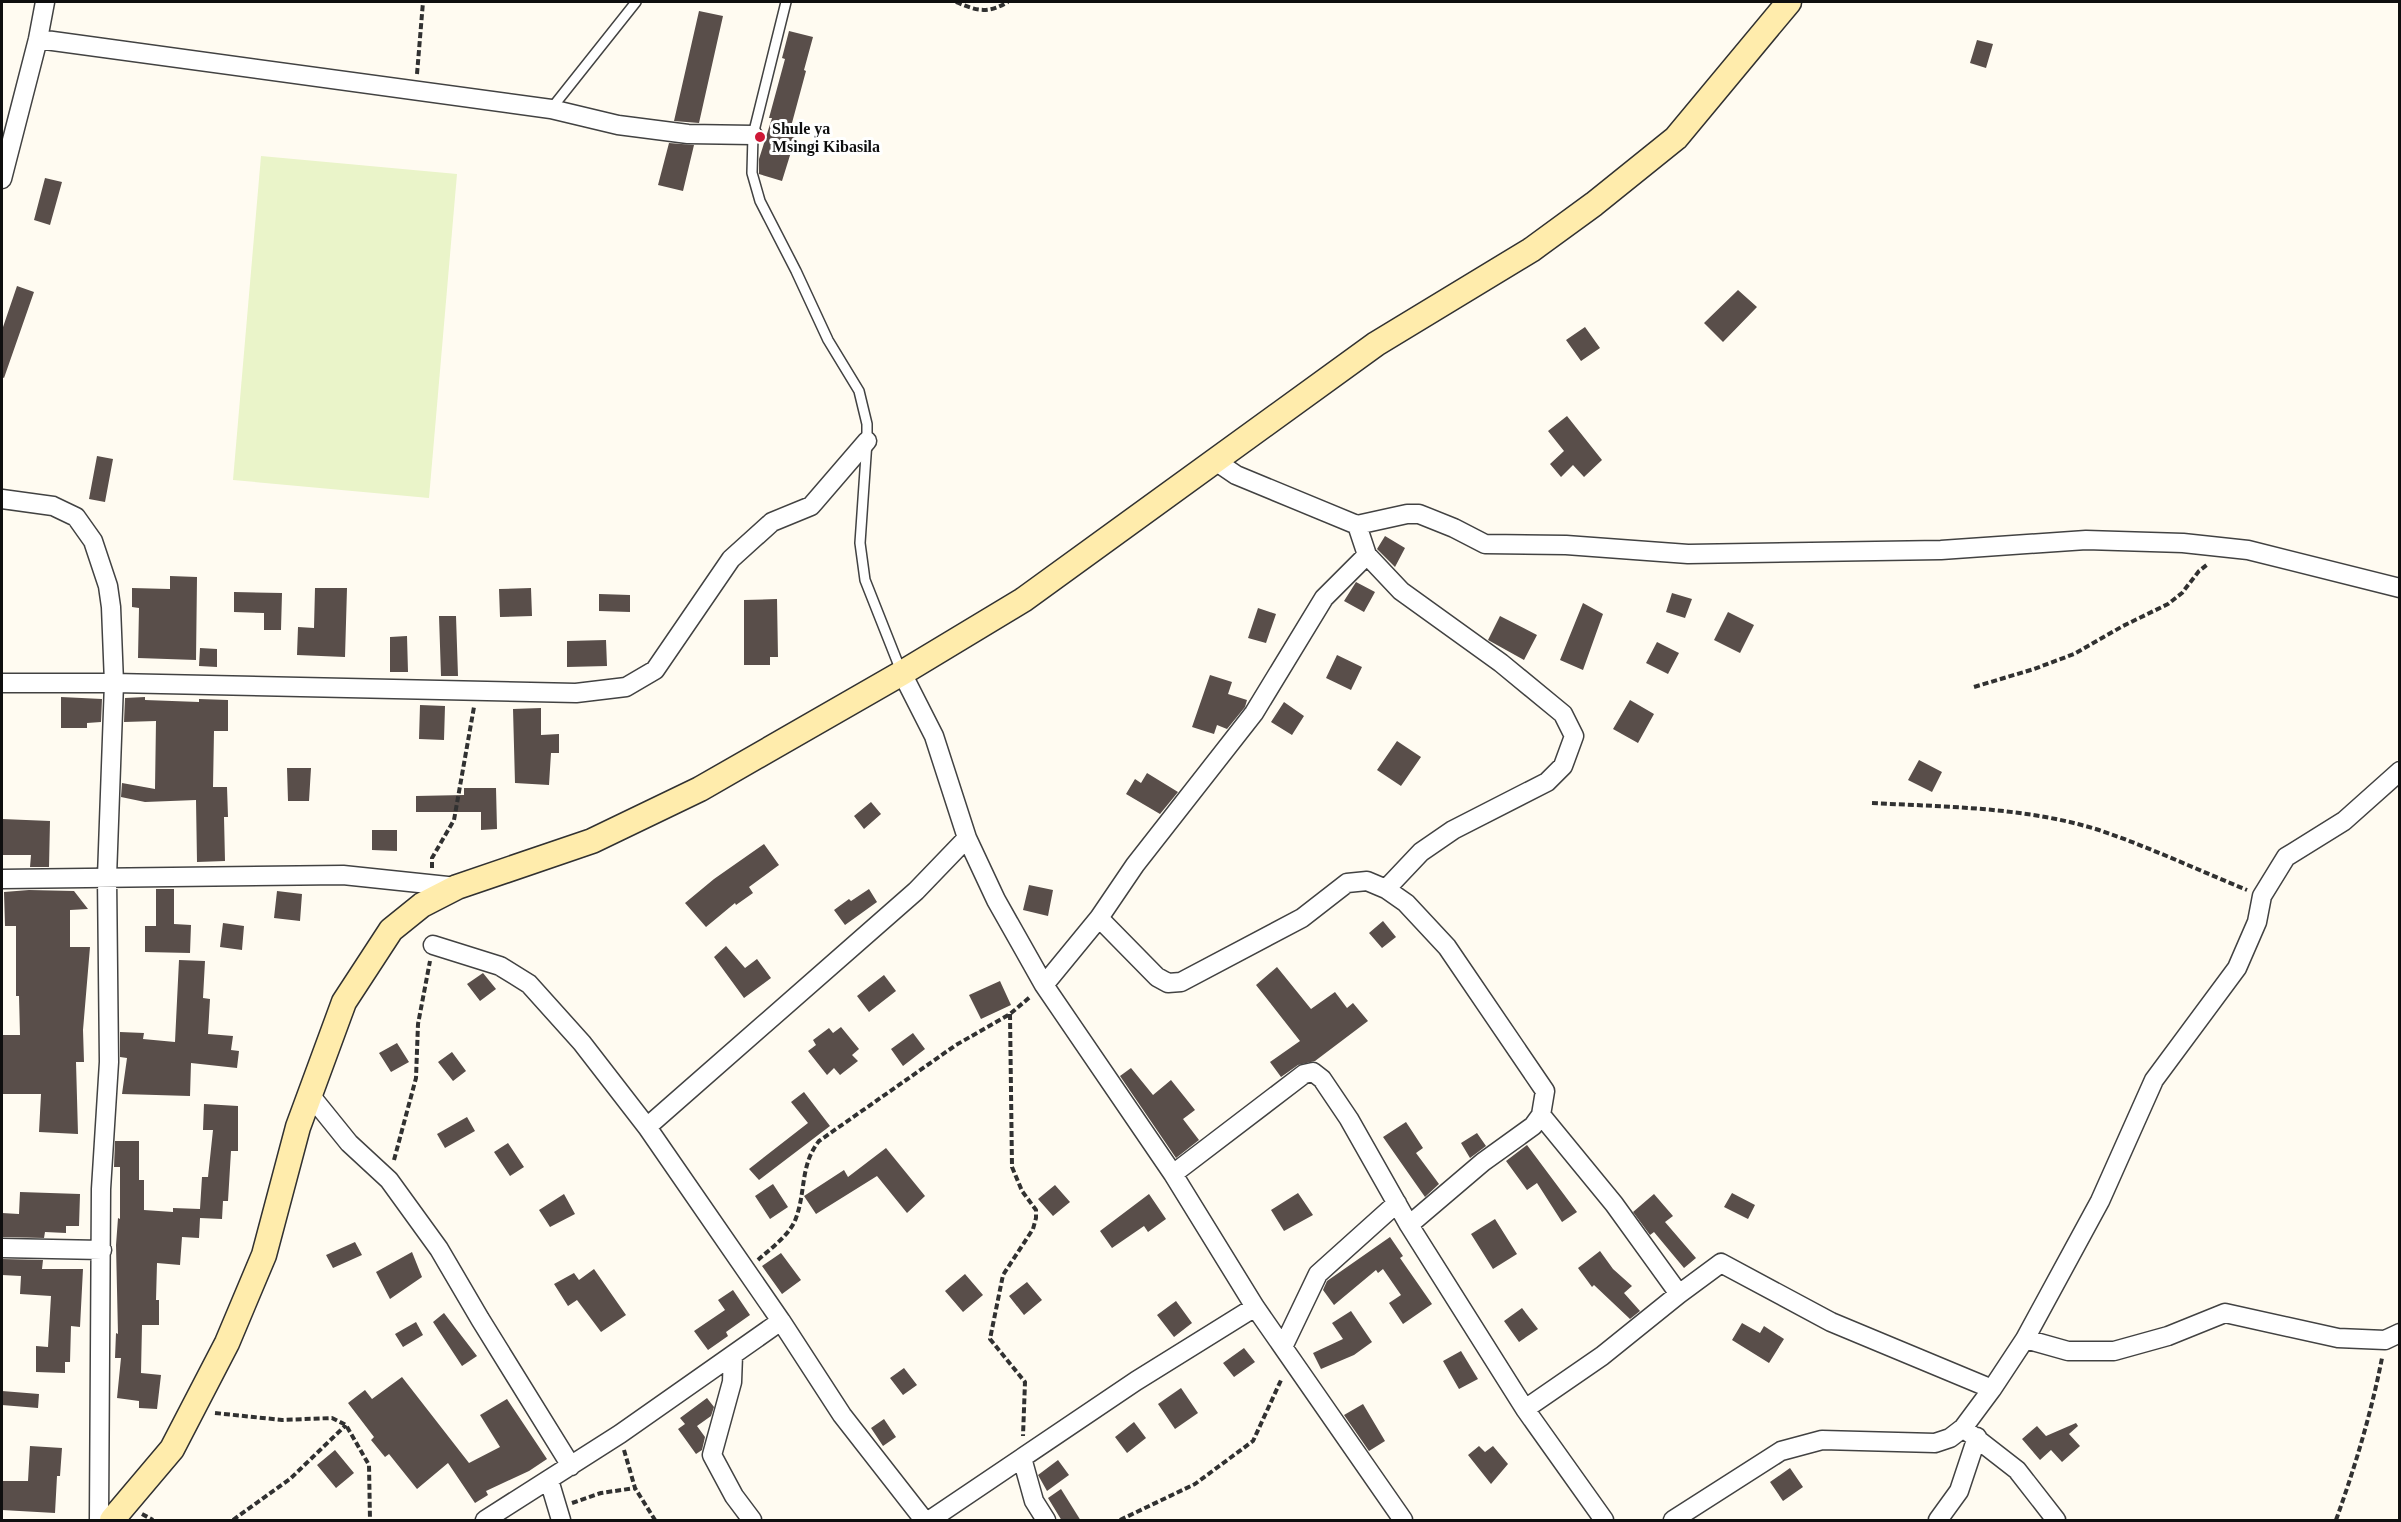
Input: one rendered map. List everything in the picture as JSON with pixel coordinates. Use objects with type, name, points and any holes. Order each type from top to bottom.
[{"type":"main road","points":[[112,1521],[172,1449],[227,1343],[264,1255],[298,1127],[344,1002],[391,930],[422,905],[457,887],[592,841],[700,789],[902,673],[1023,600],[1376,344],[1531,250],[1594,204],[1676,138],[1789,2]]},
{"type":"street","points":[[2,179],[38,39],[45,2]]},
{"type":"street","points":[[38,39],[416,89],[550,109],[618,125],[688,134],[753,135]]},
{"type":"street","points":[[2,682],[576,693],[626,687],[656,670],[731,559],[772,522],[811,506],[867,441]]},
{"type":"street","points":[[1214,460],[1236,475],[1357,525],[1407,514],[1419,514],[1444,523],[1485,544],[1566,545],[1688,554],[1941,550],[2085,540],[2183,543],[2259,553],[2400,588]]},
{"type":"street","points":[[2,500],[53,506],[76,517],[93,541],[108,586],[114,683],[107,878],[109,1062],[100,1189],[102,1250],[99,1521]]},
{"type":"street","points":[[1357,525],[1367,555],[1401,591],[1501,663],[1563,714],[1574,736],[1563,766],[1547,782],[1453,830],[1422,852],[1386,889]]},
{"type":"street","points":[[1044,985],[1099,918],[1135,865],[1254,713],[1324,598],[1367,555]]},
{"type":"street","points":[[902,673],[934,736],[967,838],[996,900],[1044,985],[1173,1174],[1255,1307],[1403,1521]]},
{"type":"street","points":[[1938,1521],[1959,1491],[1970,1432],[1992,1389],[2025,1339],[2100,1201],[2154,1080],[2237,968],[2257,922],[2262,896],[2286,857],[2344,821],[2400,771]]},
{"type":"street","points":[[647,1127],[916,891],[967,838]]},
{"type":"street","points":[[2,879],[343,875],[457,887]]},
{"type":"street","points":[[1099,918],[1157,977],[1168,983],[1181,982],[1302,918],[1347,883],[1367,881],[1386,889],[1406,903],[1447,947],[1545,1091],[1541,1115],[1533,1126],[1484,1162],[1409,1224]]},
{"type":"street","points":[[433,945],[500,966],[529,984],[582,1043],[647,1127],[781,1321],[842,1415],[924,1521]]},
{"type":"street","points":[[1173,1174],[1304,1074],[1313,1072],[1322,1079],[1349,1119],[1409,1224],[1525,1409],[1576,1478],[1604,1521]]},
{"type":"street","points":[[311,1096],[349,1143],[389,1180],[439,1249],[570,1466]]},
{"type":"street","points":[[1541,1115],[1614,1204],[1679,1294]]},
{"type":"street","points":[[1287,1353],[1318,1274],[1397,1203]]},
{"type":"street","points":[[2,1248],[102,1250]]},
{"type":"street","points":[[1525,1409],[1602,1356],[1679,1294],[1722,1263],[1831,1322],[1992,1389]]},
{"type":"street","points":[[930,1521],[1136,1380],[1255,1307]]},
{"type":"street","points":[[2025,1339],[2068,1351],[2114,1351],[2168,1336],[2225,1313],[2338,1338],[2392,1337]]},
{"type":"street","points":[[485,1521],[620,1434],[781,1321]]},
{"type":"street","points":[[733,1355],[732,1382],[712,1455],[734,1496],[752,1521]]},
{"type":"street","points":[[1672,1521],[1780,1451],[1822,1440],[1935,1443],[1970,1432]]},
{"type":"street","points":[[1970,1432],[2017,1470],[2056,1521]]},
{"type":"street","points":[[1022,1458],[1034,1501],[1046,1521]]},
{"type":"street","points":[[549,1480],[559,1514]]},
{"type":"lane","points":[[550,109],[636,2]]},
{"type":"lane","points":[[786,2],[753,135],[752,173],[760,201],[828,340],[859,391],[867,424],[861,552],[866,580],[902,673]]},
{"type":"path","points":[[416,89],[423,2]]},
{"type":"path","points":[[957,2],[977,11],[997,8],[1008,2]]},
{"type":"path","points":[[1974,687],[2074,654],[2168,604],[2181,593],[2199,570],[2232,549]]},
{"type":"path","points":[[431,884],[432,858],[454,820],[477,691]]},
{"type":"path","points":[[1872,803],[1992,810],[2066,822],[2098,830],[2262,896]]},
{"type":"path","points":[[389,1180],[416,1078],[418,1024],[433,945]]},
{"type":"path","points":[[746,1271],[788,1232],[796,1219],[809,1154],[819,1141],[956,1045],[1010,1014],[1044,985]]},
{"type":"path","points":[[1010,1014],[1012,1167],[1022,1191],[1036,1210],[1036,1218],[1033,1229],[1003,1275],[990,1338],[1025,1382],[1022,1458]]},
{"type":"path","points":[[2336,1521],[2356,1464],[2392,1337]]},
{"type":"path","points":[[1120,1521],[1195,1484],[1253,1440],[1287,1353]]},
{"type":"path","points":[[193,1410],[282,1420],[332,1418],[345,1425],[369,1465],[370,1521]]},
{"type":"path","points":[[233,1521],[290,1479],[345,1425]]},
{"type":"path","points":[[620,1434],[635,1488],[655,1521]]},
{"type":"path","points":[[559,1514],[601,1493],[635,1488]]},
{"type":"green space","points":[[261,156],[457,174],[429,498],[233,480]]},
{"type":"building","points":[[699,11],[723,16],[699,123],[674,121]]},
{"type":"building","points":[[789,31],[813,37],[789,134],[796,136],[782,181],[759,174],[759,159],[772,118],[769,118],[785,59],[782,58]]},
{"type":"building","points":[[1977,40],[1993,44],[1986,68],[1970,63]]},
{"type":"building","points":[[669,143],[694,145],[683,191],[658,185]]},
{"type":"building","points":[[45,178],[62,182],[50,225],[34,220]]},
{"type":"building","points":[[17,286],[34,292],[4,378],[2,377],[2,330]]},
{"type":"building","points":[[1738,290],[1757,307],[1723,342],[1704,323]]},
{"type":"building","points":[[1585,327],[1600,348],[1581,361],[1566,340]]},
{"type":"building","points":[[1567,416],[1602,460],[1584,477],[1573,465],[1561,477],[1550,464],[1564,451],[1548,431]]},
{"type":"building","points":[[97,456],[113,459],[105,502],[89,499]]},
{"type":"building","points":[[1385,536],[1405,548],[1395,567],[1377,549]]},
{"type":"building","points":[[170,576],[197,577],[196,660],[138,658],[139,608],[132,607],[132,588],[170,589]]},
{"type":"building","points":[[1356,582],[1375,592],[1364,612],[1344,601]]},
{"type":"building","points":[[315,588],[347,588],[345,657],[297,655],[298,627],[314,628]]},
{"type":"building","points":[[531,588],[532,616],[500,617],[499,589]]},
{"type":"building","points":[[234,592],[282,593],[281,630],[264,630],[264,613],[234,612]]},
{"type":"building","points":[[1672,593],[1692,599],[1685,618],[1666,612]]},
{"type":"building","points":[[599,594],[630,595],[630,612],[599,611]]},
{"type":"building","points":[[777,599],[778,657],[770,657],[770,665],[744,665],[744,600]]},
{"type":"building","points":[[1583,603],[1603,614],[1583,670],[1560,660]]},
{"type":"building","points":[[1258,608],[1276,614],[1266,643],[1248,638]]},
{"type":"building","points":[[1728,612],[1754,625],[1740,653],[1714,640]]},
{"type":"building","points":[[439,616],[456,616],[458,676],[441,676]]},
{"type":"building","points":[[1500,616],[1537,635],[1524,660],[1488,640]]},
{"type":"building","points":[[407,636],[408,672],[390,672],[390,637]]},
{"type":"building","points":[[606,640],[607,666],[567,667],[567,641]]},
{"type":"building","points":[[1657,642],[1679,653],[1668,674],[1646,663]]},
{"type":"building","points":[[200,648],[217,649],[217,667],[199,666]]},
{"type":"building","points":[[1337,655],[1362,667],[1351,690],[1326,678]]},
{"type":"building","points":[[1210,675],[1232,682],[1228,694],[1247,700],[1245,707],[1227,729],[1217,725],[1214,734],[1192,727]]},
{"type":"building","points":[[61,697],[102,699],[101,722],[87,723],[87,728],[61,728]]},
{"type":"building","points":[[145,697],[145,700],[199,702],[199,699],[228,700],[228,731],[214,731],[213,787],[227,787],[228,817],[224,817],[225,861],[197,862],[196,800],[145,802],[121,797],[122,783],[155,789],[156,721],[124,722],[125,698]]},
{"type":"building","points":[[1630,700],[1654,714],[1638,743],[1613,729]]},
{"type":"building","points":[[1284,702],[1304,716],[1292,735],[1271,722]]},
{"type":"building","points":[[420,705],[445,706],[444,740],[419,739]]},
{"type":"building","points":[[541,708],[541,735],[559,734],[559,753],[551,753],[549,785],[515,783],[513,709]]},
{"type":"building","points":[[1397,741],[1421,757],[1401,786],[1377,770]]},
{"type":"building","points":[[1919,760],[1942,772],[1932,792],[1908,780]]},
{"type":"building","points":[[287,768],[311,768],[309,801],[288,801]]},
{"type":"building","points":[[1147,773],[1178,792],[1160,814],[1126,794],[1135,779],[1141,783]]},
{"type":"building","points":[[464,788],[496,788],[497,829],[481,830],[481,812],[416,812],[416,796],[464,795]]},
{"type":"building","points":[[871,802],[881,814],[864,829],[854,816]]},
{"type":"building","points":[[2,819],[50,821],[49,867],[30,867],[31,855],[2,855]]},
{"type":"building","points":[[372,830],[397,830],[397,851],[372,850]]},
{"type":"building","points":[[764,844],[779,865],[749,887],[753,893],[736,905],[735,903],[706,927],[685,903],[714,879]]},
{"type":"building","points":[[1029,885],[1053,890],[1048,916],[1023,910]]},
{"type":"building","points":[[156,889],[174,889],[174,924],[191,925],[190,953],[145,952],[145,926],[156,926]]},
{"type":"building","points":[[869,889],[877,902],[845,925],[834,910]]},
{"type":"building","points":[[74,891],[88,909],[70,910],[70,947],[90,947],[83,1030],[84,1062],[76,1062],[78,1134],[39,1132],[41,1094],[3,1094],[3,1035],[20,1035],[19,996],[16,996],[16,926],[5,926],[4,892]]},
{"type":"building","points":[[277,891],[302,894],[300,921],[274,918]]},
{"type":"building","points":[[1383,921],[1396,937],[1382,948],[1369,933]]},
{"type":"building","points":[[223,923],[244,926],[242,950],[220,947]]},
{"type":"building","points":[[726,946],[745,968],[757,959],[771,978],[744,998],[714,957]]},
{"type":"building","points":[[179,960],[205,961],[203,998],[210,999],[208,1034],[233,1036],[231,1050],[239,1051],[237,1068],[191,1063],[190,1096],[122,1094],[127,1058],[120,1057],[120,1032],[144,1033],[143,1039],[175,1042]]},
{"type":"building","points":[[1277,967],[1311,1009],[1335,992],[1347,1008],[1353,1003],[1368,1021],[1315,1061],[1298,1065],[1281,1077],[1270,1062],[1300,1041],[1256,985]]},
{"type":"building","points":[[483,973],[496,989],[480,1001],[467,984]]},
{"type":"building","points":[[884,975],[896,991],[869,1012],[857,996]]},
{"type":"building","points":[[1000,981],[1011,1005],[981,1019],[969,995]]},
{"type":"building","points":[[841,1027],[859,1049],[852,1055],[858,1061],[840,1075],[834,1068],[827,1075],[808,1051],[816,1045],[813,1040],[829,1028],[833,1033]]},
{"type":"building","points":[[913,1033],[925,1049],[903,1066],[891,1049]]},
{"type":"building","points":[[397,1043],[409,1062],[391,1072],[379,1053]]},
{"type":"building","points":[[452,1052],[466,1071],[453,1081],[438,1062]]},
{"type":"building","points":[[1131,1068],[1153,1095],[1171,1080],[1195,1110],[1183,1119],[1199,1140],[1176,1158],[1120,1076]]},
{"type":"building","points":[[804,1092],[830,1126],[759,1180],[749,1169],[808,1123],[791,1102]]},
{"type":"building","points":[[204,1104],[238,1106],[238,1151],[231,1151],[228,1201],[223,1201],[222,1219],[200,1218],[199,1238],[182,1237],[180,1265],[157,1263],[156,1300],[159,1300],[159,1325],[142,1325],[141,1373],[161,1375],[157,1409],[139,1408],[139,1401],[117,1398],[121,1358],[115,1358],[116,1333],[118,1334],[116,1245],[118,1218],[120,1219],[120,1167],[114,1167],[115,1141],[139,1141],[139,1180],[144,1180],[144,1210],[173,1212],[173,1208],[200,1209],[202,1177],[208,1177],[213,1130],[203,1130]]},
{"type":"building","points":[[467,1117],[475,1131],[445,1148],[437,1134]]},
{"type":"building","points":[[1406,1122],[1423,1148],[1416,1153],[1439,1184],[1425,1197],[1383,1137]]},
{"type":"building","points":[[1477,1133],[1486,1146],[1470,1158],[1461,1143]]},
{"type":"building","points":[[508,1143],[524,1167],[510,1176],[494,1152]]},
{"type":"building","points":[[1527,1145],[1577,1212],[1562,1222],[1537,1183],[1527,1190],[1506,1161]]},
{"type":"building","points":[[886,1148],[925,1196],[907,1213],[877,1176],[816,1214],[804,1196],[844,1170],[848,1177]]},
{"type":"building","points":[[773,1184],[788,1207],[770,1219],[755,1196]]},
{"type":"building","points":[[1055,1185],[1070,1202],[1053,1216],[1038,1199]]},
{"type":"building","points":[[20,1192],[80,1194],[79,1226],[66,1226],[66,1233],[45,1232],[44,1238],[2,1237],[2,1213],[19,1214]]},
{"type":"building","points":[[1298,1193],[1313,1215],[1284,1231],[1271,1210]]},
{"type":"building","points":[[1732,1193],[1755,1205],[1748,1219],[1724,1207]]},
{"type":"building","points":[[564,1194],[575,1214],[550,1227],[539,1210]]},
{"type":"building","points":[[1149,1194],[1166,1219],[1148,1232],[1144,1226],[1112,1248],[1100,1231]]},
{"type":"building","points":[[1654,1194],[1673,1216],[1665,1222],[1696,1258],[1684,1268],[1654,1232],[1650,1235],[1633,1212]]},
{"type":"building","points":[[1495,1219],[1517,1254],[1493,1269],[1471,1234]]},
{"type":"building","points":[[1390,1237],[1403,1256],[1400,1258],[1432,1304],[1403,1324],[1389,1303],[1401,1295],[1383,1269],[1378,1273],[1376,1270],[1334,1305],[1323,1290],[1327,1281]]},
{"type":"building","points":[[355,1242],[362,1255],[333,1268],[326,1255]]},
{"type":"building","points":[[1600,1251],[1613,1269],[1632,1286],[1624,1293],[1640,1311],[1630,1319],[1594,1285],[1592,1287],[1578,1268]]},
{"type":"building","points":[[412,1252],[422,1277],[390,1299],[376,1272]]},
{"type":"building","points":[[781,1253],[801,1280],[782,1294],[762,1266]]},
{"type":"building","points":[[2,1259],[43,1260],[42,1269],[83,1269],[80,1327],[71,1326],[70,1362],[65,1362],[65,1373],[36,1372],[36,1346],[48,1347],[51,1296],[20,1294],[21,1276],[2,1275]]},
{"type":"building","points":[[594,1269],[626,1315],[601,1332],[577,1300],[568,1306],[554,1284],[574,1273],[579,1280]]},
{"type":"building","points":[[965,1274],[983,1295],[963,1312],[945,1291]]},
{"type":"building","points":[[1027,1282],[1042,1300],[1024,1315],[1009,1296]]},
{"type":"building","points":[[733,1290],[750,1315],[726,1332],[728,1336],[708,1350],[694,1331],[725,1310],[718,1300]]},
{"type":"building","points":[[1176,1301],[1192,1323],[1174,1337],[1157,1315]]},
{"type":"building","points":[[1522,1308],[1538,1329],[1519,1342],[1504,1321]]},
{"type":"building","points":[[1351,1311],[1372,1342],[1354,1355],[1321,1369],[1313,1353],[1343,1339],[1332,1323]]},
{"type":"building","points":[[444,1313],[477,1356],[462,1366],[433,1322]]},
{"type":"building","points":[[416,1322],[423,1335],[403,1347],[395,1334]]},
{"type":"building","points":[[1742,1323],[1760,1333],[1764,1326],[1784,1339],[1769,1363],[1732,1340]]},
{"type":"building","points":[[1244,1348],[1255,1362],[1234,1377],[1223,1363]]},
{"type":"building","points":[[1461,1351],[1478,1379],[1459,1389],[1443,1361]]},
{"type":"building","points":[[904,1368],[917,1385],[903,1395],[890,1378]]},
{"type":"building","points":[[402,1377],[469,1463],[500,1447],[480,1415],[507,1399],[547,1459],[529,1471],[486,1491],[488,1495],[475,1503],[448,1463],[417,1489],[389,1454],[385,1457],[371,1440],[374,1437],[348,1403],[365,1390],[372,1399]]},
{"type":"building","points":[[1181,1388],[1198,1413],[1175,1429],[1158,1404]]},
{"type":"building","points":[[2,1391],[39,1394],[38,1408],[2,1405]]},
{"type":"building","points":[[707,1398],[714,1407],[711,1416],[697,1426],[705,1437],[702,1450],[696,1454],[678,1429],[685,1424],[680,1418]]},
{"type":"building","points":[[1363,1404],[1385,1441],[1369,1451],[1344,1415]]},
{"type":"building","points":[[884,1419],[896,1437],[883,1446],[871,1428]]},
{"type":"building","points":[[1134,1422],[1146,1438],[1127,1453],[1115,1437]]},
{"type":"building","points":[[2076,1423],[2078,1426],[2069,1434],[2080,1446],[2062,1462],[2051,1450],[2040,1460],[2022,1439],[2037,1426],[2046,1436]]},
{"type":"building","points":[[30,1446],[62,1448],[60,1476],[57,1476],[55,1513],[2,1510],[2,1481],[28,1481]]},
{"type":"building","points":[[1479,1446],[1485,1452],[1493,1446],[1508,1464],[1491,1484],[1468,1455]]},
{"type":"building","points":[[335,1450],[354,1473],[336,1488],[317,1465]]},
{"type":"building","points":[[1058,1460],[1069,1475],[1047,1491],[1038,1475]]},
{"type":"building","points":[[1790,1468],[1803,1487],[1783,1501],[1770,1482]]},
{"type":"building","points":[[1061,1489],[1081,1521],[1062,1521],[1048,1498]]},
{"type":"place","name":"Shule ya Msingi Kibasila","points":[[760,137]]}]
